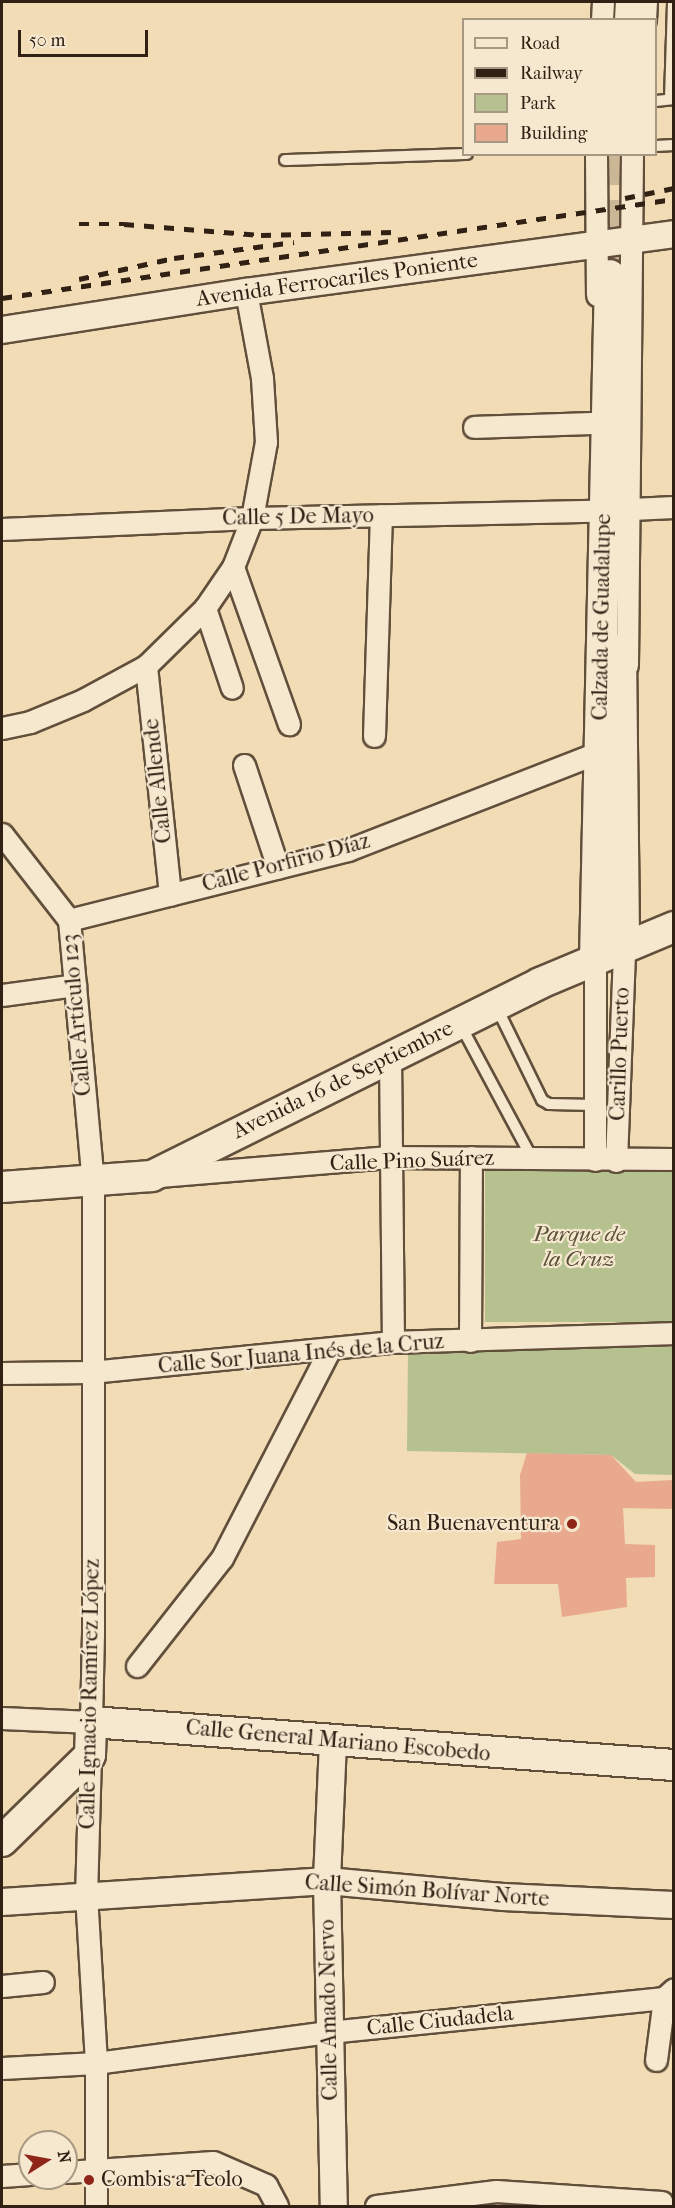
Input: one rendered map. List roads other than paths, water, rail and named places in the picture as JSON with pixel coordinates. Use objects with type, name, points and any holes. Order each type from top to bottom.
[{"type":"main road","points":[[618,18],[619,2]]},
{"type":"main road","points":[[630,18],[631,2]]},
{"type":"main road","name":"Calzada de Guadalupe","points":[[616,275],[611,682],[624,948]]},
{"type":"main road","name":"Calzada de Guadalupe","points":[[595,959],[599,752],[611,682]]},
{"type":"main road","name":"Avenida 16 de Septiembre","points":[[2,1187],[152,1176],[459,1022],[595,959],[674,927]]},
{"type":"main road","name":"Calle General Mariano Escobedo","points":[[91,1722],[333,1742],[674,1765]]},
{"type":"main road","name":"Calle Ignacio Ramírez López","points":[[90,1755],[91,1722]]},
{"type":"main road","points":[[2,1841],[90,1755]]},
{"type":"street","points":[[602,18],[603,2]]},
{"type":"street","points":[[645,18],[646,2]]},
{"type":"street","points":[[596,156],[598,246],[591,653],[611,682],[628,659],[631,509],[632,156]]},
{"type":"street","name":"Avenida Ferrocariles Poniente","points":[[2,330],[246,292],[674,234]]},
{"type":"street","points":[[2,728],[30,722],[72,705],[146,666],[205,608],[233,567],[252,518],[266,442],[262,378],[246,292]]},
{"type":"street","points":[[474,427],[596,423]]},
{"type":"street","points":[[631,509],[674,507]]},
{"type":"street","name":"Calle 5 De Mayo","points":[[2,529],[252,518],[594,511]]},
{"type":"street","points":[[374,736],[381,515]]},
{"type":"street","points":[[233,567],[289,724]]},
{"type":"street","points":[[205,608],[232,688]]},
{"type":"street","name":"Calle Allende","points":[[146,666],[170,895]]},
{"type":"street","name":"Calle Porfirio Díaz","points":[[69,920],[348,850],[599,752]]},
{"type":"street","points":[[244,765],[278,868]]},
{"type":"street","name":"Calle Artículo 123","points":[[5,843],[69,920],[93,1182]]},
{"type":"street","name":"Carillo Puerto","points":[[605,1161],[624,948]]},
{"type":"street","name":"Carillo Puerto","points":[[595,959],[595,1105],[605,1161]]},
{"type":"street","points":[[2,995],[75,986]]},
{"type":"street","points":[[390,1056],[389,1157],[393,1342]]},
{"type":"street","points":[[470,1341],[471,1156]]},
{"type":"street","name":"Calle Pino Suárez","points":[[152,1176],[213,1175],[389,1157],[471,1156],[605,1161],[674,1159]]},
{"type":"street","name":"Calle Ignacio Ramírez López","points":[[91,1722],[93,1182]]},
{"type":"street","name":"Calle Sor Juana Inés de la Cruz","points":[[2,1372],[91,1372],[393,1342],[674,1333]]},
{"type":"street","points":[[137,1665],[222,1557],[330,1349]]},
{"type":"street","name":"Calle General Mariano Escobedo","points":[[2,1718],[91,1722]]},
{"type":"street","name":"Calle Amado Nervo","points":[[333,1742],[327,1881],[328,2032],[334,2206]]},
{"type":"street","name":"Calle Ignacio Ramírez López","points":[[90,1755],[86,1894],[96,2063],[96,2206]]},
{"type":"street","name":"Calle Simón Bolívar Norte","points":[[2,1902],[86,1894],[327,1881],[503,1897],[674,1905]]},
{"type":"street","points":[[2,1986],[43,1982]]},
{"type":"street","name":"Calle Ciudadela","points":[[2,2068],[96,2063],[328,2032],[669,1993],[656,2060]]},
{"type":"street","points":[[78,2171],[213,2162],[266,2185],[277,2206]]},
{"type":"street","points":[[2,2176],[18,2175]]},
{"type":"street","points":[[376,2206],[496,2191],[662,2202]]},
{"type":"lane","points":[[657,101],[672,99],[673,2]]},
{"type":"lane","points":[[657,146],[674,145]]},
{"type":"lane","points":[[285,160],[462,154]]},
{"type":"lane","points":[[496,1005],[542,1100],[549,1104],[595,1105]]},
{"type":"lane","points":[[459,1022],[532,1158]]},
{"type":"tunnel","points":[[610,275],[613,156]]},
{"type":"railway","points":[[625,198],[674,188]]},
{"type":"railway","points":[[2,298],[674,199]]},
{"type":"railway","points":[[79,224],[124,224],[261,235],[393,232]]},
{"type":"railway","points":[[79,279],[174,258],[294,242]]},
{"type":"place","name":"San Buenaventura","points":[[572,1524]]},
{"type":"place","name":"Combis a Teolo","points":[[89,2180]]},
{"type":"park label","name":"Parque de la Cruz","points":[[579,1246]]}]
